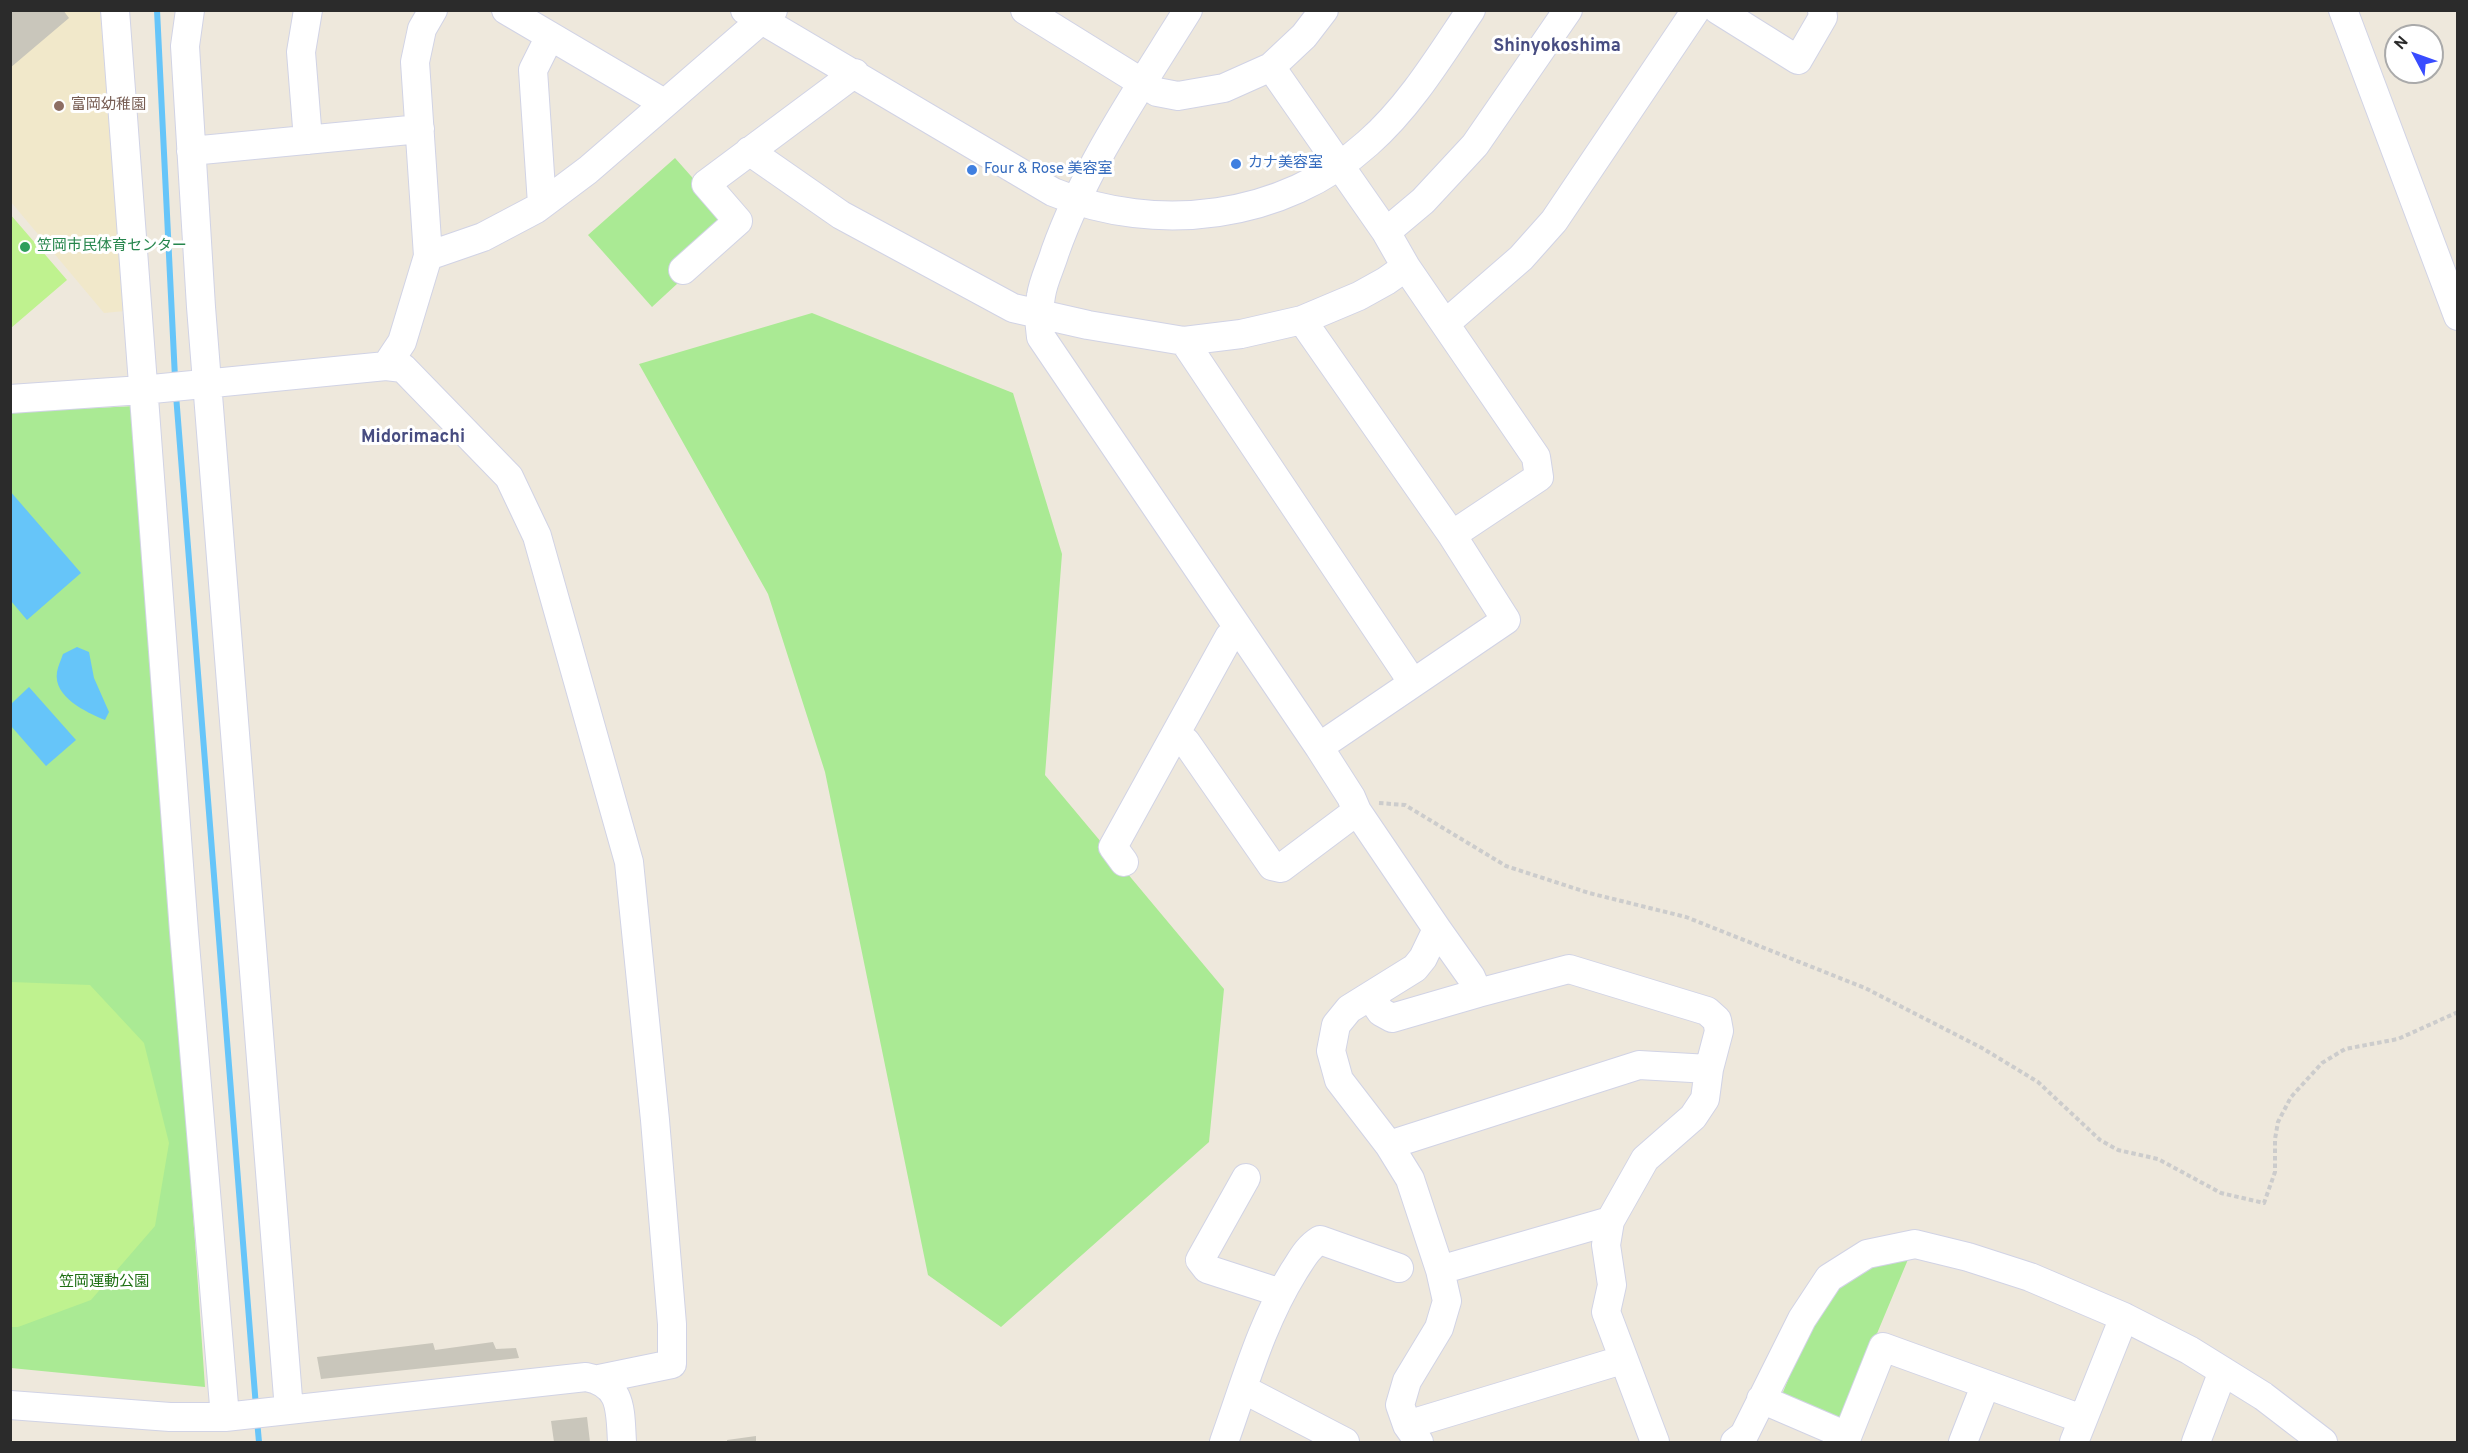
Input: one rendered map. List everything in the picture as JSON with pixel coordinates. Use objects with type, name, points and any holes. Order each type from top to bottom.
[{"type":"street","points":[[115,10],[145,382],[184,932],[257,1414]]},
{"type":"street","points":[[190,10],[185,46],[201,308],[202,383],[257,1414]]},
{"type":"street","points":[[308,10],[301,52],[308,140]]},
{"type":"street","points":[[386,366],[402,342],[428,256],[415,62],[422,29],[433,10]]},
{"type":"street","points":[[506,10],[664,103]]},
{"type":"street","points":[[1025,10],[1053,18],[1157,92],[1178,96],[1224,88],[1271,67],[1304,36],[1324,10]]},
{"type":"street","points":[[1188,10],[1142,82],[1075,201],[1041,294],[1039,314],[1041,337],[1319,747],[1351,797],[1357,811],[1471,977],[1478,993]]},
{"type":"street","points":[[428,256],[483,237],[542,204],[588,170],[664,103],[714,63],[760,14],[1053,192],[1075,201],[1152,215],[1202,215],[1253,206],[1302,187],[1340,167],[1370,142],[1400,110],[1471,10]]},
{"type":"street","points":[[1386,232],[1423,201],[1475,145],[1568,10]]},
{"type":"street","points":[[1445,324],[1521,258],[1554,221],[1696,10]]},
{"type":"street","points":[[1718,10],[1798,60],[1823,17],[1822,10]]},
{"type":"street","points":[[2343,10],[2457,316]]},
{"type":"street","points":[[542,204],[533,70],[550,36]]},
{"type":"street","points":[[1271,67],[1386,232],[1406,267],[1536,457],[1539,477],[1452,535]]},
{"type":"street","points":[[683,270],[738,221],[706,184],[855,73]]},
{"type":"street","points":[[191,152],[420,129]]},
{"type":"street","points":[[749,151],[841,214],[1013,308],[1088,325],[1184,341],[1241,334],[1302,320],[1359,296],[1406,267]]},
{"type":"street","points":[[1302,320],[1452,535],[1506,620],[1319,747]]},
{"type":"street","points":[[1184,341],[1413,683]]},
{"type":"street","points":[[10,399],[145,382],[202,383],[386,366],[403,368],[509,477],[537,536],[629,861],[657,1143],[672,1324],[672,1364],[599,1379],[586,1377],[537,1380],[257,1414],[170,1416],[10,1405]]},
{"type":"street","points":[[1124,862],[1113,847],[1229,638],[1238,629]]},
{"type":"street","points":[[1176,734],[1186,742],[1272,866],[1281,867],[1357,811]]},
{"type":"street","points":[[1437,929],[1424,958],[1415,968],[1349,1009],[1336,1025],[1331,1051],[1339,1080],[1389,1145],[1410,1179],[1440,1270],[1447,1301],[1440,1328],[1407,1381],[1400,1405],[1413,1434],[1622,1360]]},
{"type":"street","points":[[1370,996],[1381,1012],[1392,1018],[1569,969],[1707,1011],[1717,1020],[1719,1031],[1709,1069],[1705,1099],[1693,1117],[1645,1159],[1610,1221],[1606,1245],[1612,1285],[1606,1312],[1622,1360],[1655,1443]]},
{"type":"street","points":[[1389,1145],[1639,1065],[1709,1069]]},
{"type":"street","points":[[1246,1178],[1200,1260],[1207,1269],[1281,1293]]},
{"type":"street","points":[[1440,1270],[1610,1221]]},
{"type":"street","points":[[1224,1443],[1254,1351],[1281,1293],[1309,1247],[1320,1240],[1399,1268]]},
{"type":"street","points":[[1735,1443],[1744,1435],[1802,1319],[1829,1278],[1867,1254],[1915,1244],[1968,1257],[2030,1277],[2124,1317],[2189,1350],[2263,1396],[2323,1443]]},
{"type":"street","points":[[1761,1399],[1846,1439],[1883,1347],[1986,1386],[2078,1431],[2124,1317]]},
{"type":"street","points":[[2196,1443],[2223,1371]]},
{"type":"street","points":[[599,1379],[612,1389],[620,1408],[622,1443]]},
{"type":"street","points":[[1963,1443],[1986,1386]]},
{"type":"street","points":[[1243,1389],[1346,1443]]},
{"type":"path","points":[[1357,811],[1371,802],[1405,805],[1506,866],[1589,893],[1686,917],[1865,988],[1982,1048],[2038,1082],[2100,1140],[2118,1150],[2158,1159],[2221,1193],[2264,1203],[2275,1172],[2275,1139],[2278,1122],[2291,1097],[2322,1063],[2345,1049],[2398,1039],[2457,1012]]},
{"type":"shaded area","name":"富岡幼稚園","points":[[10,11],[100,11],[125,311],[104,313],[11,202]]},
{"type":"green space","points":[[675,158],[729,219],[678,283],[652,307],[588,235]]},
{"type":"green space","name":"笠岡市民体育センター","points":[[10,214],[67,280],[11,328],[10,328]]},
{"type":"green space","points":[[812,313],[1013,393],[1062,554],[1045,775],[1224,989],[1209,1142],[1001,1327],[928,1275],[825,772],[768,594],[639,364]]},
{"type":"green space","name":"笠岡運動公園","points":[[137,406],[205,1387],[11,1368],[10,412]]},
{"type":"green space","points":[[11,982],[90,985],[144,1043],[169,1143],[155,1226],[91,1300],[18,1327],[11,1327]]},
{"type":"green space","points":[[1909,1257],[1840,1422],[1781,1397],[1818,1307],[1831,1291],[1865,1268]]},
{"type":"water","points":[[10,491],[81,573],[27,620],[11,601]]},
{"type":"water","points":[[77,647],[89,652],[94,678],[109,712],[105,720],[80,708],[60,689],[57,672],[63,654]]},
{"type":"water","points":[[29,687],[76,740],[46,766],[11,726],[11,704]]},
{"type":"building","points":[[12,10],[63,10],[69,18],[10,68]]},
{"type":"building","points":[[493,1342],[496,1349],[516,1348],[519,1358],[321,1379],[317,1357],[433,1343],[435,1350]]},
{"type":"building","points":[[587,1417],[590,1442],[554,1442],[551,1421]]},
{"type":"building","points":[[756,1436],[756,1442],[727,1442],[727,1440]]},
{"type":"waterway","points":[[157,10],[175,378]]},
{"type":"waterway","points":[[176,395],[256,1407]]},
{"type":"waterway","points":[[257,1420],[259,1442]]},
{"type":"place","name":"富岡幼稚園","points":[[59,106]]},
{"type":"place","name":"カナ美容室","points":[[1236,164]]},
{"type":"place","name":"Four & Rose 美容室","points":[[972,170]]},
{"type":"place","name":"笠岡市民体育センター","points":[[25,247]]},
{"type":"district","name":"Shinyokoshima","points":[[1557,47]]},
{"type":"district","name":"Midorimachi","points":[[413,438]]}]
